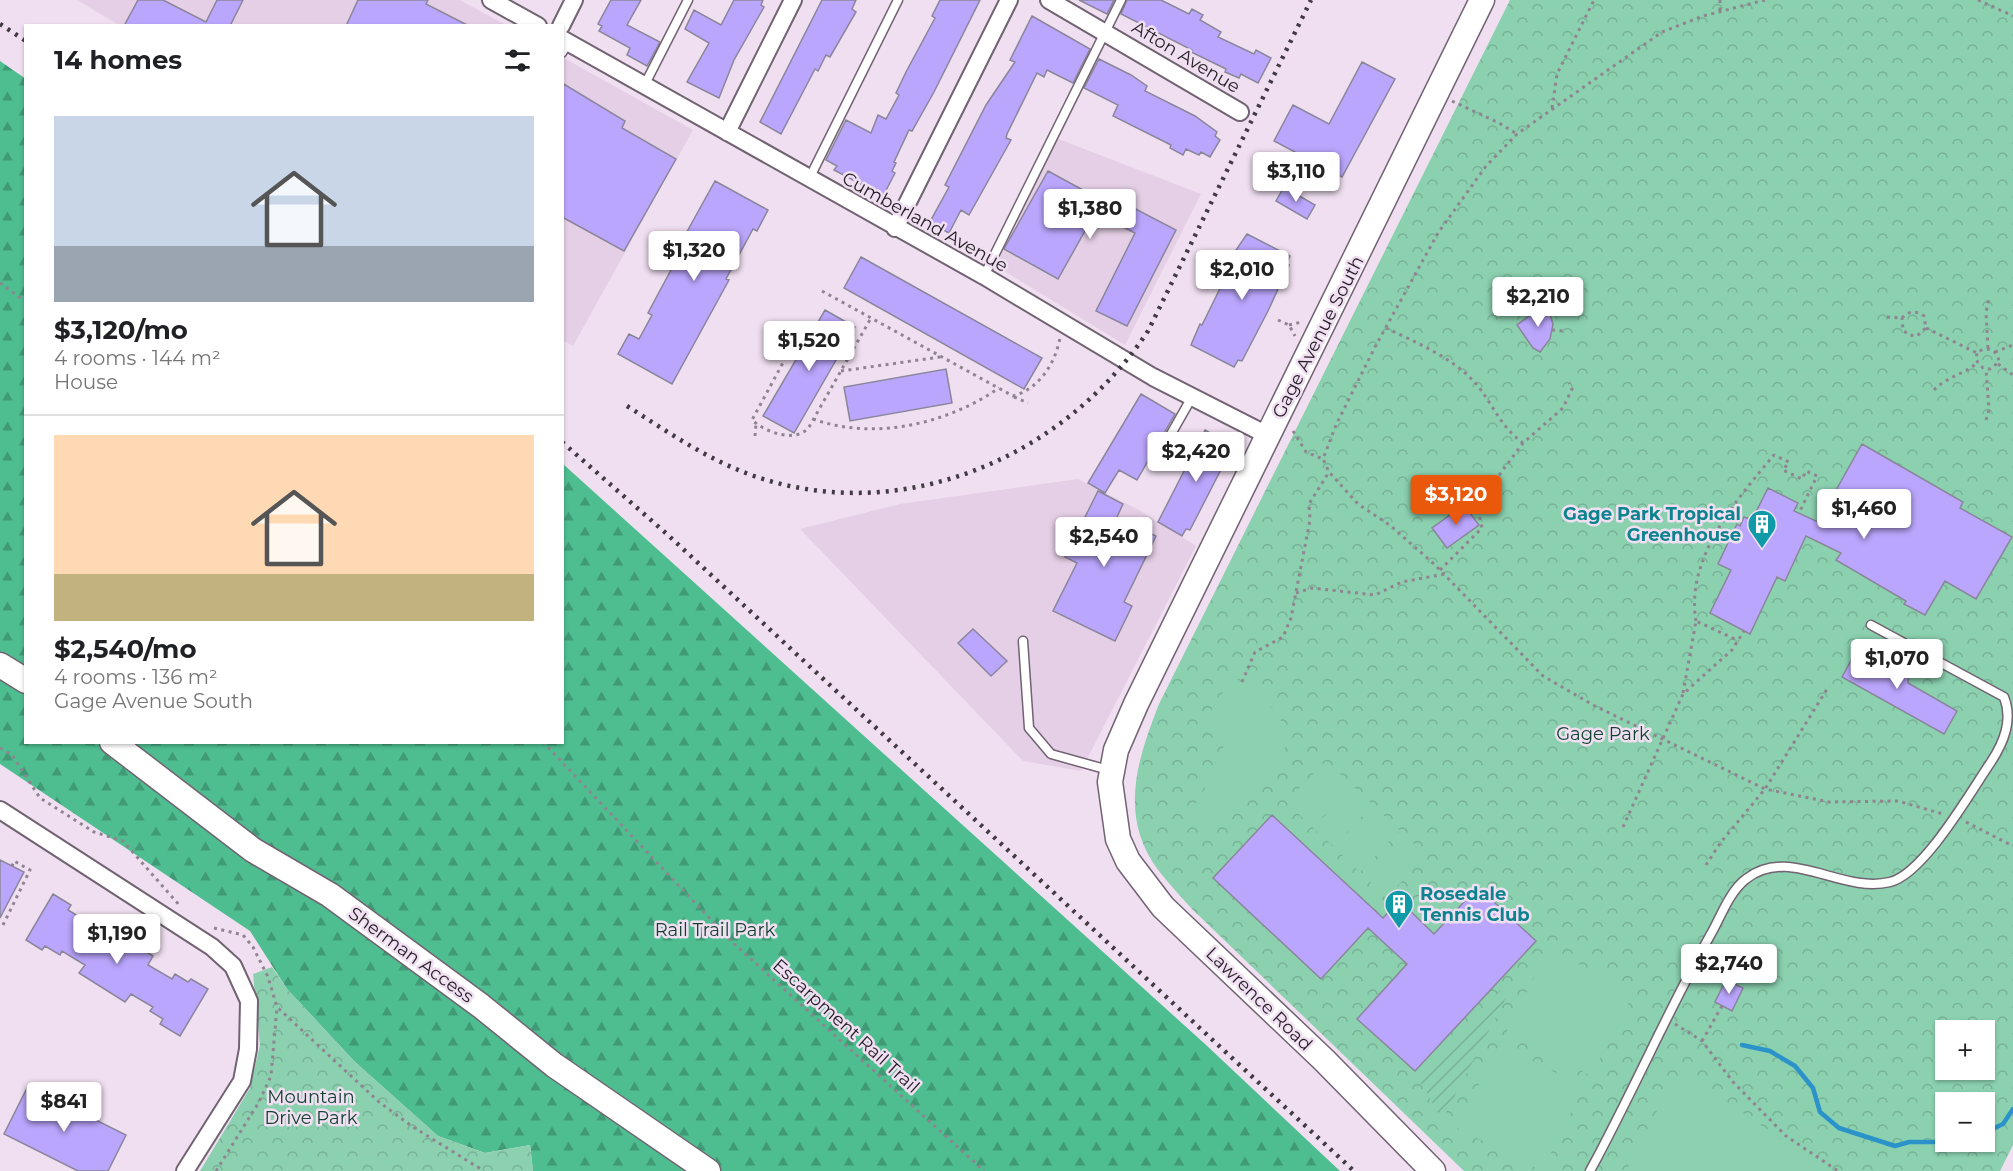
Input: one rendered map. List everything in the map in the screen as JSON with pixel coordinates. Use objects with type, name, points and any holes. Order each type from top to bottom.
[{"type":"street","points":[[491,0],[534,24]]},
{"type":"street","points":[[562,24],[574,0]]},
{"type":"street","points":[[727,132],[793,0]]},
{"type":"street","points":[[895,228],[1009,0]]},
{"type":"street","name":"Afton Avenue","points":[[1049,0],[1106,31],[1240,112]]},
{"type":"street","name":"Gage Avenue South","points":[[1112,809],[1112,771],[1116,750],[1136,704],[1482,0]]},
{"type":"street","name":"Cumberland Avenue","points":[[564,45],[644,86],[984,276],[1192,397],[1272,428]]},
{"type":"street","points":[[0,665],[24,680]]},
{"type":"street","name":"Sherman Access","points":[[115,744],[253,850],[330,895],[481,1006],[554,1065],[708,1171]]},
{"type":"street","name":"Lawrence Road","points":[[1112,809],[1118,838],[1128,861],[1163,907],[1324,1060],[1433,1171]]},
{"type":"street","points":[[0,810],[212,947],[233,966],[244,986],[249,1001],[250,1019],[242,1081],[185,1171]]},
{"type":"lane","points":[[644,86],[688,0]]},
{"type":"lane","points":[[809,179],[898,0]]},
{"type":"lane","points":[[984,276],[1121,0]]},
{"type":"lane","points":[[1158,457],[1192,397]]},
{"type":"lane","points":[[1590,1171],[1694,964],[1745,879],[1766,867],[1782,864],[1845,882],[1891,882],[1923,860],[1954,818],[2001,746],[2012,722],[2010,706],[2004,698],[1871,625]]},
{"type":"lane","points":[[1023,641],[1029,729],[1051,754],[1112,771]]},
{"type":"path","points":[[1552,109],[1557,74],[1594,0]]},
{"type":"path","points":[[1720,0],[1720,12]]},
{"type":"path","points":[[1323,459],[1336,425],[1438,233],[1486,165],[1517,134],[1662,32],[1720,12],[1765,0]]},
{"type":"path","points":[[1981,1],[2013,16]]},
{"type":"path","points":[[1437,94],[1517,134]]},
{"type":"path","points":[[0,283],[24,301]]},
{"type":"path","points":[[822,291],[1028,404]]},
{"type":"path","points":[[1988,348],[1986,313],[1989,297]]},
{"type":"path","points":[[1887,317],[1902,318],[1908,313],[1920,313],[1926,320],[1926,328],[1917,336],[1909,335],[1903,330],[1902,318]]},
{"type":"path","points":[[799,330],[753,414],[752,420],[772,431],[798,436],[806,431],[871,318]]},
{"type":"path","points":[[1013,396],[1024,393],[1041,380],[1058,351],[1064,324]]},
{"type":"path","points":[[1386,328],[1451,363],[1476,384],[1507,431],[1523,443]]},
{"type":"path","points":[[1926,328],[1977,352],[1988,348],[1995,351],[2013,345]]},
{"type":"path","points":[[1552,330],[1563,331]]},
{"type":"path","points":[[1995,351],[1998,364],[2013,375]]},
{"type":"path","points":[[1934,390],[1942,382],[1967,372],[1977,363],[1977,352]]},
{"type":"path","points":[[841,372],[942,357]]},
{"type":"path","points":[[1977,363],[1986,369]]},
{"type":"path","points":[[1986,369],[1998,364]]},
{"type":"path","points":[[1986,369],[1989,410],[1986,420]]},
{"type":"path","points":[[1440,570],[1482,528],[1477,505],[1523,443],[1563,408],[1572,389],[1569,383]]},
{"type":"path","points":[[813,419],[835,427],[866,430],[897,427],[950,414],[980,401],[999,388]]},
{"type":"path","points":[[755,436],[756,423]]},
{"type":"path","points":[[1272,428],[1292,429],[1306,452],[1323,459],[1329,472],[1358,504],[1391,526],[1440,570],[1543,676],[1664,740],[1765,789],[1829,802],[1898,801],[1954,818],[2013,846]]},
{"type":"path","points":[[1623,827],[1683,694],[1696,621],[1693,602],[1698,572],[1733,502],[1774,455],[1789,462],[1783,470],[1802,479],[1806,471],[1817,476],[1799,513]]},
{"type":"path","points":[[1242,682],[1255,652],[1283,637],[1291,618],[1310,520],[1309,504],[1329,472]]},
{"type":"path","points":[[1296,593],[1312,588],[1375,595],[1402,582],[1444,574]]},
{"type":"path","points":[[1696,621],[1739,641]]},
{"type":"path","points":[[1683,694],[1732,650],[1744,630]]},
{"type":"path","points":[[1706,865],[1721,842],[1765,789],[1829,686]]},
{"type":"path","name":"Escarpment Rail Trail","points":[[545,744],[731,941],[984,1171]]},
{"type":"path","points":[[3,925],[30,870],[14,861],[12,866]]},
{"type":"path","points":[[1702,1041],[1722,1006]]},
{"type":"path","points":[[1666,1018],[1702,1041],[1733,1082],[1786,1136],[1838,1171]]},
{"type":"shaded area","points":[[77,0],[460,0],[504,24],[117,24]]},
{"type":"shaded area","points":[[564,58],[693,130],[573,346],[564,341]]},
{"type":"shaded area","points":[[1056,138],[1201,194],[1125,345],[991,263]]},
{"type":"shaded area","points":[[1078,479],[1139,510],[1196,546],[1081,771],[1023,761],[800,529],[900,504]]},
{"type":"green space","name":"Gage Park","points":[[1510,0],[2013,0],[2013,1145],[2000,1171],[1464,1171],[1193,910],[1159,871],[1146,851],[1135,809],[1135,788],[1139,767],[1159,704]]},
{"type":"green space","name":"Rail Trail Park","points":[[0,61],[24,78],[24,744],[564,744],[564,465],[1205,1044],[1340,1171],[533,1171],[530,1145],[485,1153],[438,1136],[355,1062],[287,989],[250,931],[0,764]]},
{"type":"green space","points":[[1233,677],[1264,700],[1288,731],[1284,753],[1213,831],[1194,823],[1191,811],[1225,743],[1211,711]]},
{"type":"green space","points":[[1326,761],[1346,779],[1306,821],[1286,802]]},
{"type":"green space","points":[[1353,786],[1373,805],[1333,846],[1313,828]]},
{"type":"green space","points":[[1380,812],[1400,830],[1360,872],[1340,853]]},
{"type":"green space","points":[[1407,837],[1426,856],[1386,898],[1367,879]]},
{"type":"green space","points":[[1548,949],[1634,992],[1591,1076],[1506,1033]]},
{"type":"green space","name":"Mountain Drive Park","points":[[272,967],[287,989],[355,1062],[438,1136],[485,1153],[530,1145],[533,1171],[200,1171],[250,1088],[260,1045],[253,974]]},
{"type":"green space","points":[[1500,990],[1507,996],[1442,1120],[1420,1081]]},
{"type":"green space","points":[[1499,1044],[1584,1087],[1542,1171],[1457,1128]]},
{"type":"green space","points":[[1692,1078],[1817,1164],[1813,1171],[1626,1171],[1672,1082]]},
{"type":"building","points":[[138,0],[163,0],[206,22],[217,0],[243,0],[231,24],[125,24]]},
{"type":"building","points":[[358,0],[428,0],[426,4],[465,24],[347,24]]},
{"type":"building","points":[[611,0],[641,0],[627,25],[660,42],[647,66],[627,55],[630,48],[599,31],[602,26],[598,24]]},
{"type":"building","points":[[734,0],[763,0],[761,5],[764,7],[734,60],[719,98],[687,82],[709,43],[685,29],[694,10],[721,25]]},
{"type":"building","points":[[822,0],[856,0],[852,9],[856,12],[830,57],[826,55],[818,71],[815,69],[781,134],[760,122]]},
{"type":"building","points":[[940,0],[980,0],[934,92],[912,131],[909,130],[894,162],[896,163],[892,171],[895,173],[883,196],[834,170],[837,166],[826,160],[846,120],[871,133],[878,115],[886,119],[899,95],[896,93],[906,72],[935,18],[932,16]]},
{"type":"building","points":[[1079,0],[1114,0],[1107,14]]},
{"type":"building","points":[[1127,0],[1161,0],[1189,14],[1192,9],[1203,15],[1200,20],[1221,32],[1218,37],[1254,54],[1256,50],[1271,58],[1258,83],[1241,74],[1239,78],[1191,52],[1192,50],[1121,14]]},
{"type":"building","points":[[1032,16],[1090,49],[1073,83],[1047,70],[1044,77],[1037,73],[1007,134],[1006,138],[1011,140],[969,215],[961,210],[949,233],[932,224],[932,218],[949,187],[945,185],[986,105],[1015,62],[1010,60]]},
{"type":"building","points":[[1099,59],[1131,75],[1147,86],[1145,91],[1195,116],[1217,132],[1215,136],[1220,140],[1210,157],[1201,152],[1199,155],[1186,149],[1183,155],[1170,148],[1171,145],[1113,116],[1118,105],[1084,88]]},
{"type":"building","points":[[1362,62],[1395,79],[1342,177],[1274,141],[1293,105],[1329,124]]},
{"type":"building","points":[[564,84],[625,121],[622,128],[676,159],[624,251],[564,218]]},
{"type":"building","points":[[1048,171],[1103,201],[1107,194],[1176,230],[1127,326],[1096,311],[1135,233],[1095,213],[1058,279],[1004,249]]},
{"type":"building","points":[[715,181],[768,210],[757,231],[753,229],[726,279],[729,280],[672,384],[618,354],[629,334],[639,339],[652,315],[648,313],[672,268],[668,266]]},
{"type":"building","points":[[1284,187],[1315,205],[1307,219],[1276,201]]},
{"type":"building","points":[[1247,234],[1290,256],[1286,264],[1289,265],[1268,311],[1242,361],[1238,360],[1234,367],[1191,345],[1237,254],[1234,253]]},
{"type":"building","points":[[861,257],[1042,358],[1024,389],[844,288]]},
{"type":"building","points":[[1538,304],[1547,305],[1553,324],[1550,339],[1540,352],[1533,348],[1517,325],[1537,310]]},
{"type":"building","points":[[825,310],[855,327],[794,433],[763,416]]},
{"type":"building","points":[[946,369],[952,403],[850,421],[844,387]]},
{"type":"building","points":[[1141,394],[1175,414],[1137,480],[1119,470],[1105,493],[1088,483]]},
{"type":"building","points":[[1205,430],[1233,446],[1190,530],[1186,529],[1182,536],[1158,522]]},
{"type":"building","points":[[1862,444],[1963,502],[1960,508],[2012,537],[1976,599],[1945,581],[1925,615],[1904,604],[1906,601],[1836,560],[1841,553],[1806,536],[1785,581],[1777,577],[1750,634],[1710,613],[1731,570],[1718,564],[1737,524],[1740,526],[1744,517],[1752,520],[1768,488],[1798,503],[1794,511],[1818,522]]},
{"type":"building","points":[[1098,491],[1123,504],[1117,517],[1156,536],[1124,602],[1132,606],[1115,641],[1053,611],[1077,563],[1065,557]]},
{"type":"building","points":[[1464,505],[1479,525],[1447,548],[1432,528]]},
{"type":"building","points":[[973,629],[1007,661],[991,676],[958,643]]},
{"type":"building","points":[[1858,648],[1874,653],[1909,675],[1908,683],[1957,711],[1944,734],[1842,677]]},
{"type":"building","points":[[1272,815],[1383,918],[1395,905],[1400,909],[1404,905],[1434,934],[1478,887],[1536,941],[1415,1071],[1357,1019],[1407,964],[1368,928],[1321,979],[1213,878]]},
{"type":"building","points":[[0,860],[24,872],[0,918]]},
{"type":"building","points":[[53,894],[71,905],[68,910],[83,919],[81,923],[103,936],[108,928],[153,956],[148,965],[172,979],[175,974],[188,982],[191,979],[208,989],[180,1036],[160,1024],[163,1019],[150,1011],[153,1007],[131,994],[125,1002],[79,973],[85,965],[62,951],[60,955],[45,946],[42,950],[26,940]]},
{"type":"building","points":[[1726,980],[1743,988],[1732,1011],[1715,1002]]},
{"type":"building","points":[[28,1086],[126,1135],[108,1171],[78,1171],[4,1134]]},
{"type":"waterway","points":[[1742,1045],[1770,1051],[1795,1066],[1813,1088],[1820,1112],[1839,1128],[1895,1146],[1909,1142],[1935,1142]]},
{"type":"waterway","points":[[1995,1128],[2003,1124],[2013,1109]]},
{"type":"railway","points":[[627,406],[721,462],[754,476],[810,490],[866,493],[922,486],[975,470],[1025,446],[1072,414],[1113,376],[1148,331],[1311,0]]},
{"type":"railway","points":[[0,24],[24,40]]},
{"type":"railway","points":[[564,444],[668,535],[1354,1171]]},
{"type":"place","name":"Gage Park Tropical Greenhouse","points":[[1762,550]]},
{"type":"place","name":"Rosedale Tennis Club","points":[[1399,930]]}]
